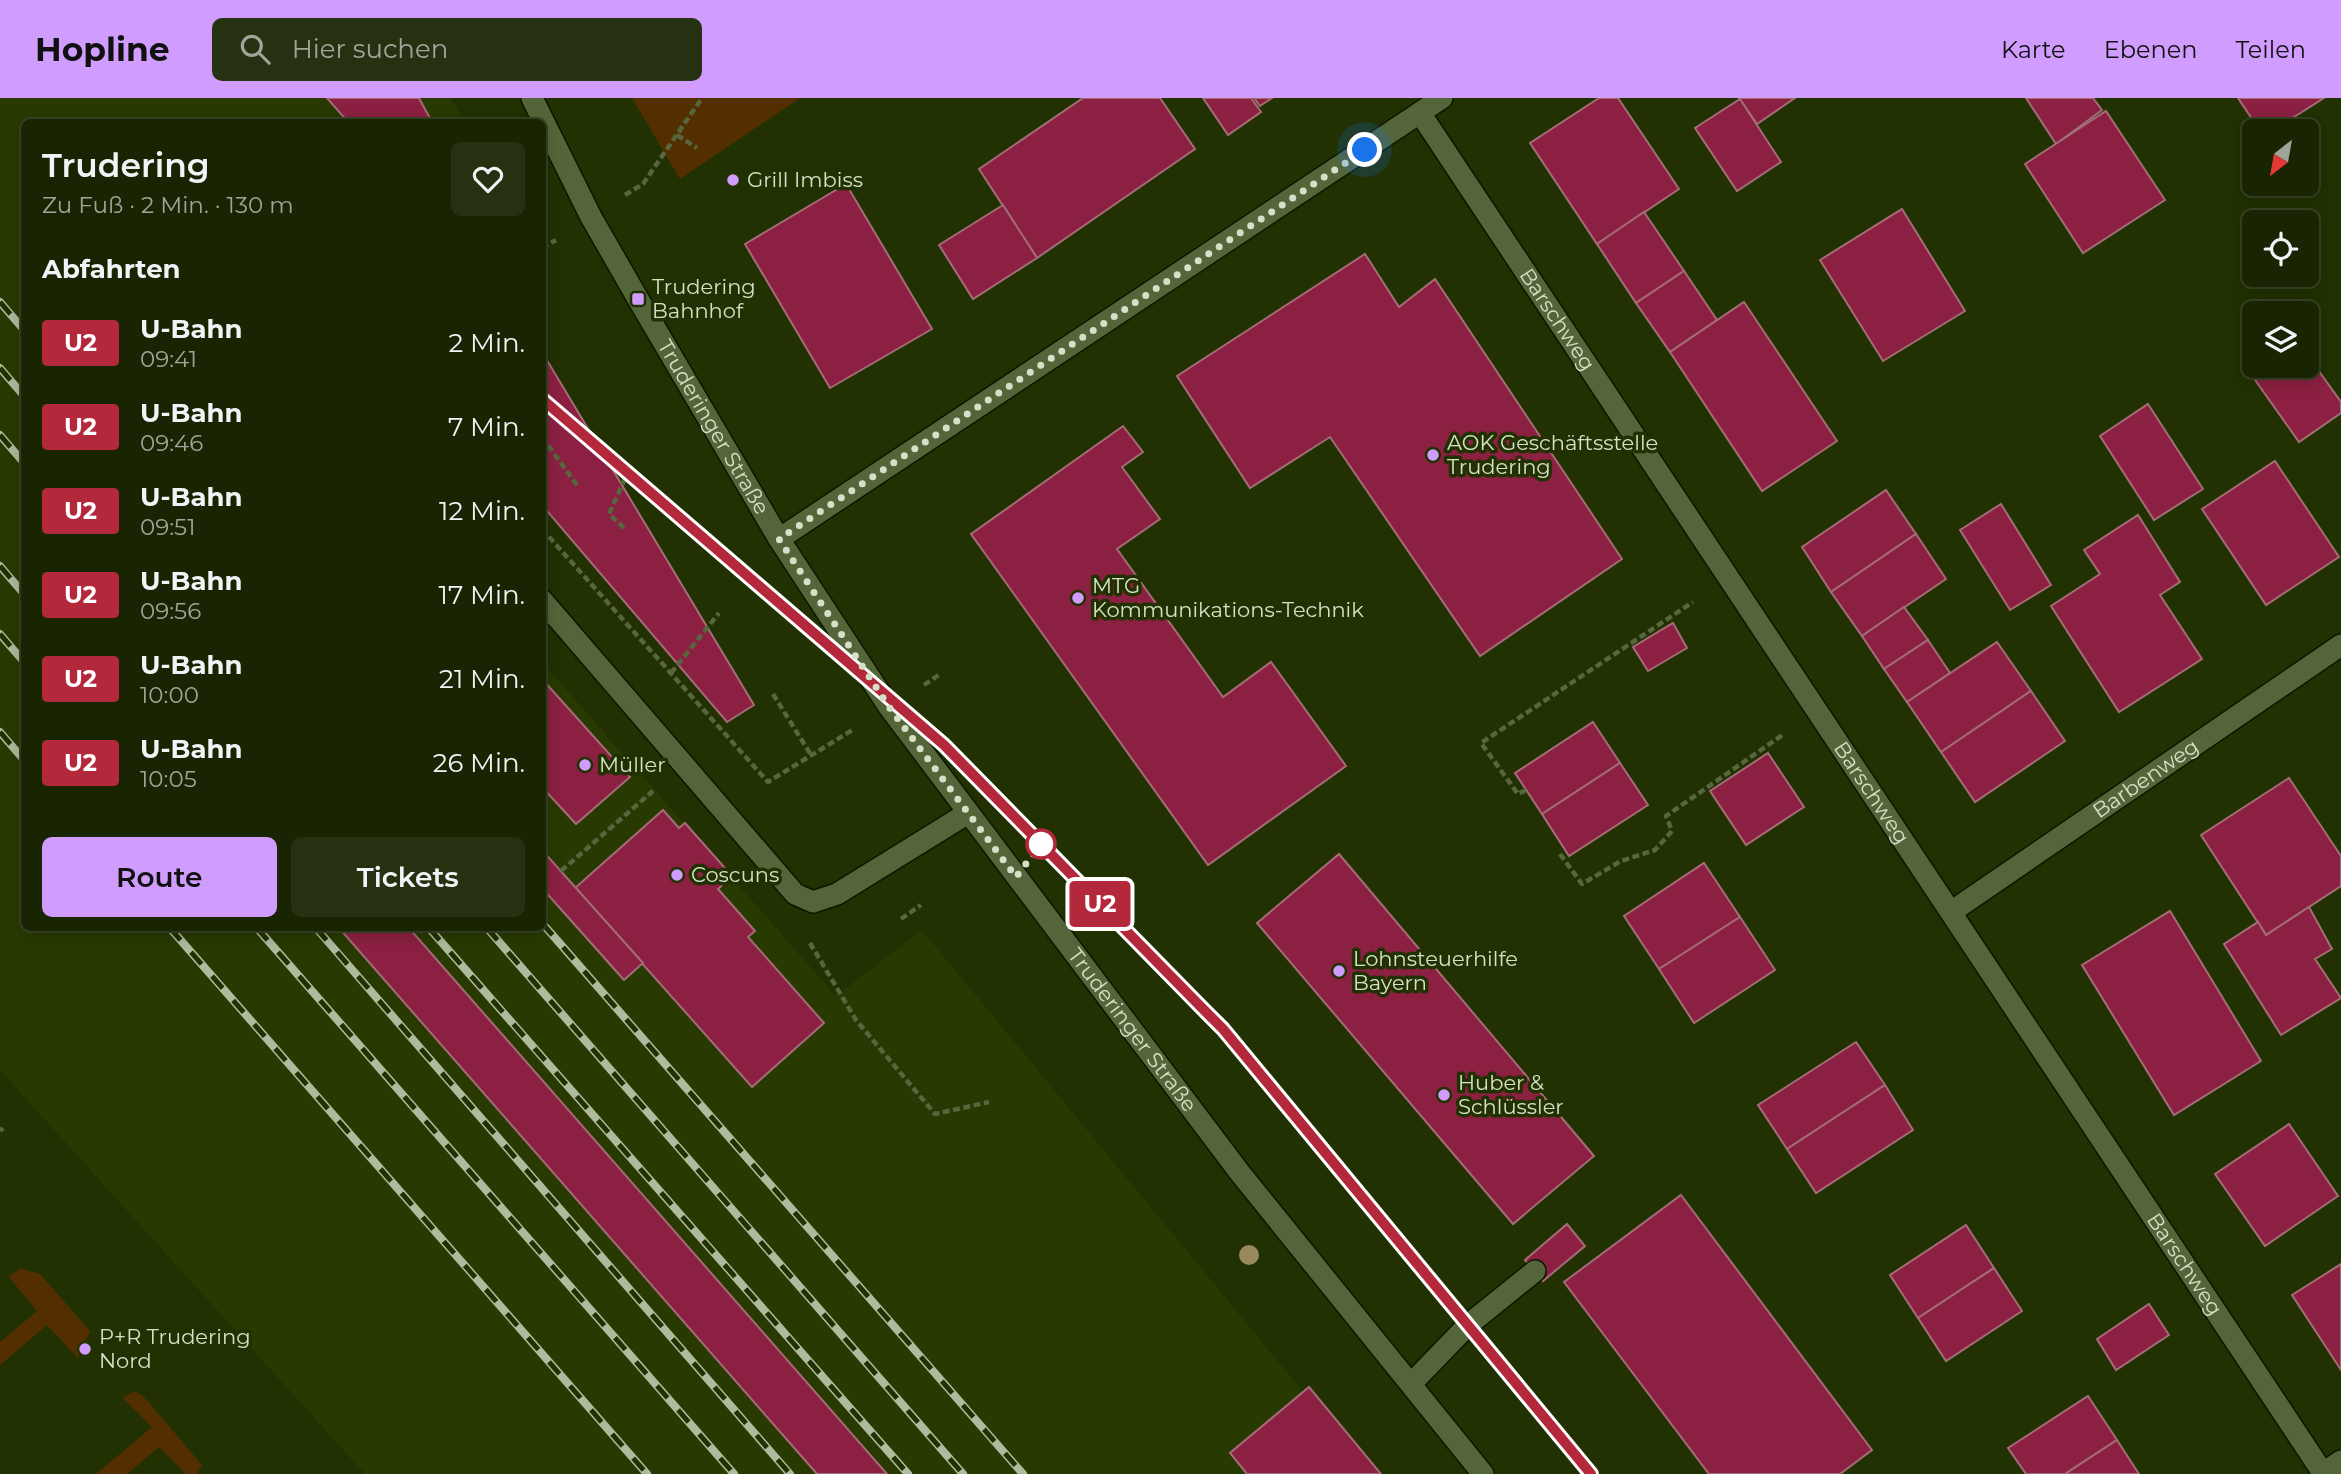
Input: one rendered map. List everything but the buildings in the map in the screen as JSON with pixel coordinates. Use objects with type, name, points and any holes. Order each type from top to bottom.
[{"type":"street","name":"Truderinger Straße","points":[[532,98],[539,119]]},
{"type":"street","points":[[779,539],[1442,98]]},
{"type":"street","name":"Barschweg","points":[[1420,113],[2322,1474]]},
{"type":"street","name":"Truderinger Straße","points":[[548,146],[779,539],[889,707],[1240,1174],[1483,1474]]},
{"type":"street","points":[[546,605],[795,894],[813,902],[837,894],[968,814]]},
{"type":"street","name":"Barbenweg","points":[[1951,912],[2341,645]]},
{"type":"street","points":[[1411,1384],[1468,1325],[1535,1271]]},
{"type":"street","points":[[2322,1474],[2341,1461]]},
{"type":"path","points":[[643,184],[702,98]]},
{"type":"path","points":[[677,135],[696,148]]},
{"type":"path","points":[[546,443],[579,488]]},
{"type":"path","points":[[624,528],[609,514],[628,472]]},
{"type":"path","points":[[546,533],[768,782],[940,674]]},
{"type":"path","points":[[1526,790],[1518,794],[1481,743],[1702,596]]},
{"type":"path","points":[[671,673],[719,613]]},
{"type":"path","points":[[773,694],[811,755]]},
{"type":"path","points":[[1560,854],[1582,884],[1621,861],[1655,850],[1672,831],[1666,816],[1790,729]]},
{"type":"path","points":[[561,871],[722,730]]},
{"type":"path","points":[[813,902],[809,942],[856,1020],[935,1114],[989,1102]]},
{"type":"path","points":[[901,919],[921,905]]},
{"type":"shaded area","points":[[0,98],[451,98],[463,119],[21,119],[21,931],[546,931],[546,666],[836,996],[922,930],[1371,1474],[365,1474],[0,1070]]},
{"type":"shaded area","points":[[632,98],[800,98],[680,179]]},
{"type":"shaded area","points":[[20,1268],[40,1274],[90,1331],[78,1358],[47,1325],[0,1365],[0,1342],[37,1311],[9,1277]]},
{"type":"shaded area","points":[[135,1391],[144,1397],[202,1465],[197,1474],[186,1474],[159,1447],[127,1474],[96,1474],[152,1427],[123,1398]]},
{"type":"railway","points":[[0,302],[21,326]]},
{"type":"railway","points":[[0,368],[21,392]]},
{"type":"railway","points":[[0,435],[21,460]]},
{"type":"railway","points":[[0,566],[21,590]]},
{"type":"railway","points":[[0,634],[21,658]]},
{"type":"railway","points":[[0,732],[21,756]]},
{"type":"railway","points":[[546,928],[1023,1474]]},
{"type":"railway","points":[[173,931],[647,1474]]},
{"type":"railway","points":[[260,931],[734,1474]]},
{"type":"railway","points":[[319,931],[790,1474]]},
{"type":"railway","points":[[432,931],[908,1474]]},
{"type":"railway","points":[[490,931],[963,1474]]},
{"type":"metro line","name":"U2","points":[[546,402],[944,745],[1223,1029],[1591,1474]]},
{"type":"place","name":"Grill Imbiss","points":[[733,180]]},
{"type":"place","name":"Trudering Bahnhof","points":[[638,299]]},
{"type":"place","name":"AOK Geschäftsstelle Trudering","points":[[1433,455]]},
{"type":"place","name":"MTG Kommunikations-Technik","points":[[1078,598]]},
{"type":"place","name":"Müller","points":[[585,765]]},
{"type":"place","name":"Coscuns","points":[[677,875]]},
{"type":"place","name":"Lohnsteuerhilfe Bayern","points":[[1339,971]]},
{"type":"place","name":"Huber & Schlüssler","points":[[1444,1095]]},
{"type":"place","name":"P+R Trudering Nord","points":[[85,1349]]},
{"type":"route","points":[[1041,844],[1016,877],[889,707],[779,539],[1365,150]]}]
